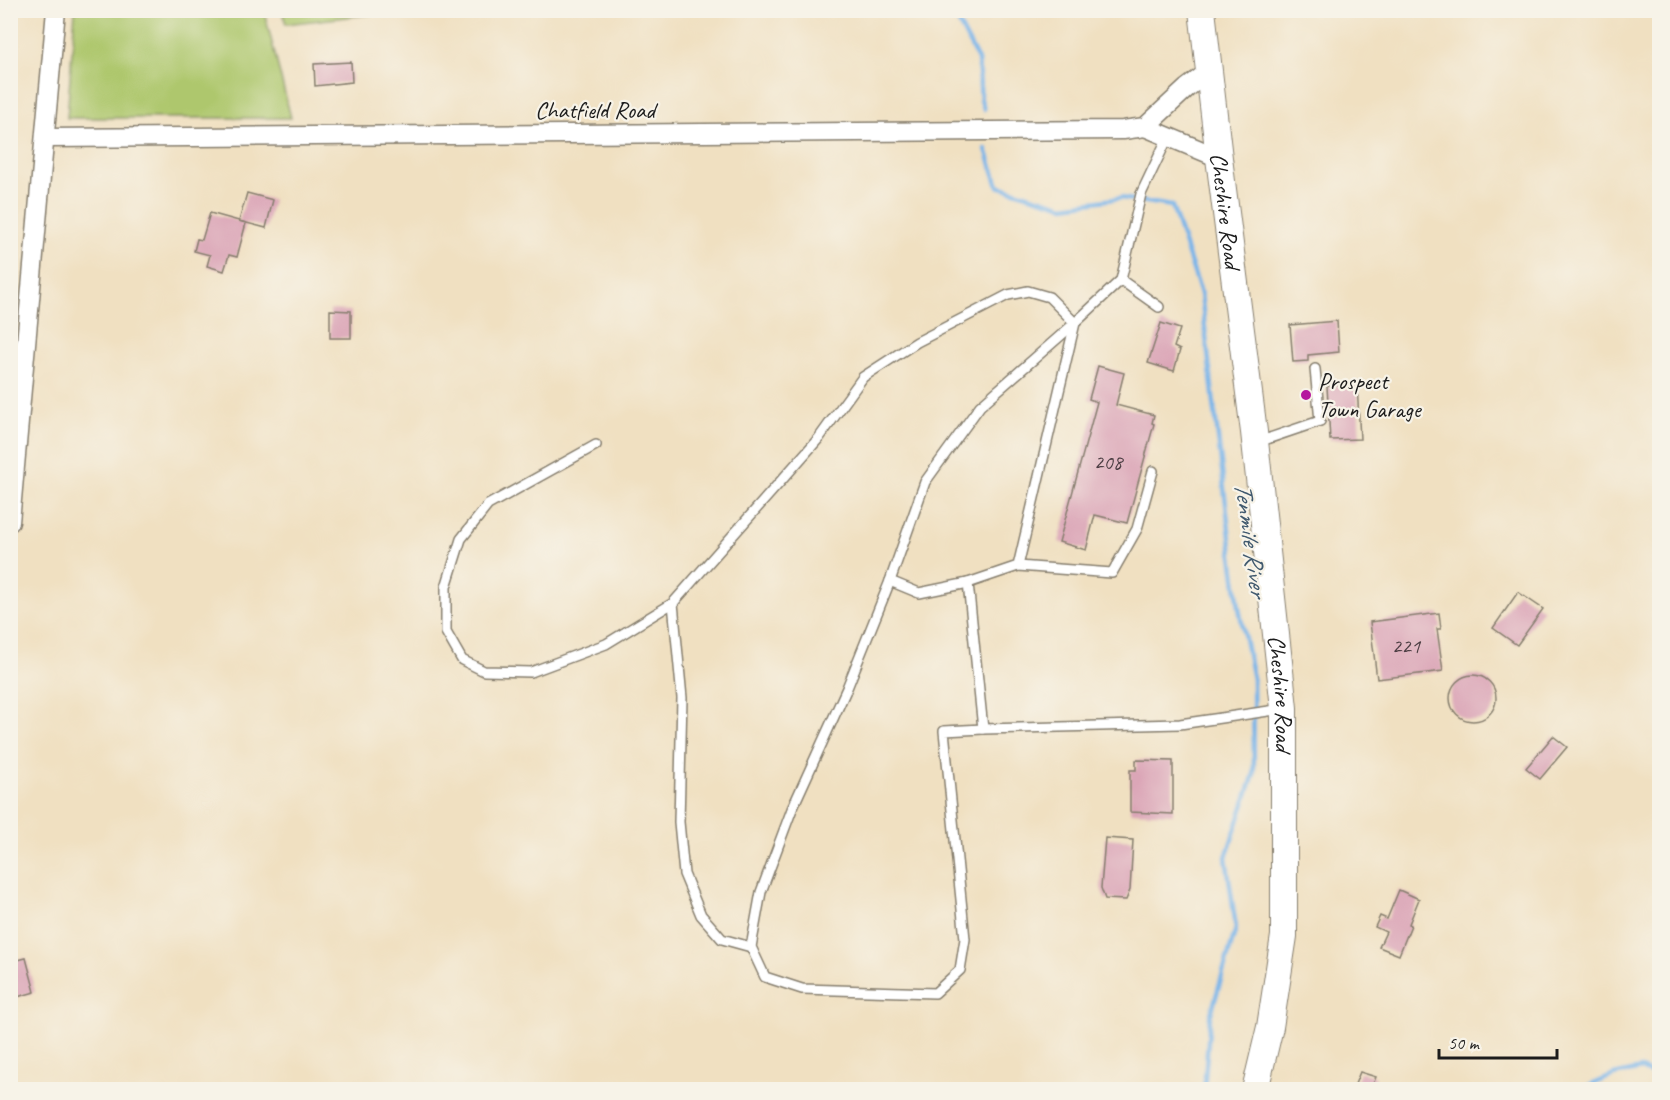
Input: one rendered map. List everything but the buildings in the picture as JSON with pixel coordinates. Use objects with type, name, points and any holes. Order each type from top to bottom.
[{"type":"main road","name":"Cheshire Road","points":[[1202,10],[1255,443],[1274,710],[1284,936],[1270,1028],[1256,1089]]},
{"type":"street","points":[[10,522],[56,10]]},
{"type":"street","points":[[1145,127],[1208,72]]},
{"type":"street","name":"Chatfield Road","points":[[45,138],[1112,130],[1145,127],[1169,135],[1219,158]]},
{"type":"lane","points":[[1169,135],[1142,194],[1122,280],[980,406],[925,482],[890,581],[847,688],[792,809],[761,892],[751,947],[765,977],[802,989],[935,993],[960,970],[965,939],[944,731],[1180,724],[1274,710]]},
{"type":"lane","points":[[1122,280],[1159,307]]},
{"type":"lane","points":[[596,445],[489,505],[461,539],[446,587],[446,633],[462,660],[484,671],[531,672],[606,644],[673,603],[819,438],[863,377],[917,342],[1008,295],[1028,291],[1049,297],[1075,323]]},
{"type":"lane","points":[[1018,566],[1075,323]]},
{"type":"lane","points":[[1255,443],[1320,421],[1315,369]]},
{"type":"lane","points":[[890,581],[919,593],[968,583],[1018,566],[1112,573],[1137,529],[1153,471]]},
{"type":"lane","points":[[968,583],[984,729]]},
{"type":"lane","points":[[673,603],[682,698],[679,822],[684,874],[701,915],[722,939],[751,947]]},
{"type":"green space","points":[[282,10],[400,11],[286,24]]},
{"type":"green space","points":[[75,11],[264,11],[291,118],[67,118]]},
{"type":"waterway","name":"Tenmile River","points":[[952,10],[978,60],[981,100],[984,109]]},
{"type":"waterway","name":"Tenmile River","points":[[986,149],[998,186],[1064,206],[1121,198],[1172,206],[1201,294],[1239,608],[1253,679],[1254,774],[1226,857],[1236,928],[1210,1017],[1204,1090]]},
{"type":"waterway","points":[[1580,1090],[1614,1075],[1641,1069],[1660,1078]]},
{"type":"place","name":"Prospect Town Garage","points":[[1306,395]]}]
